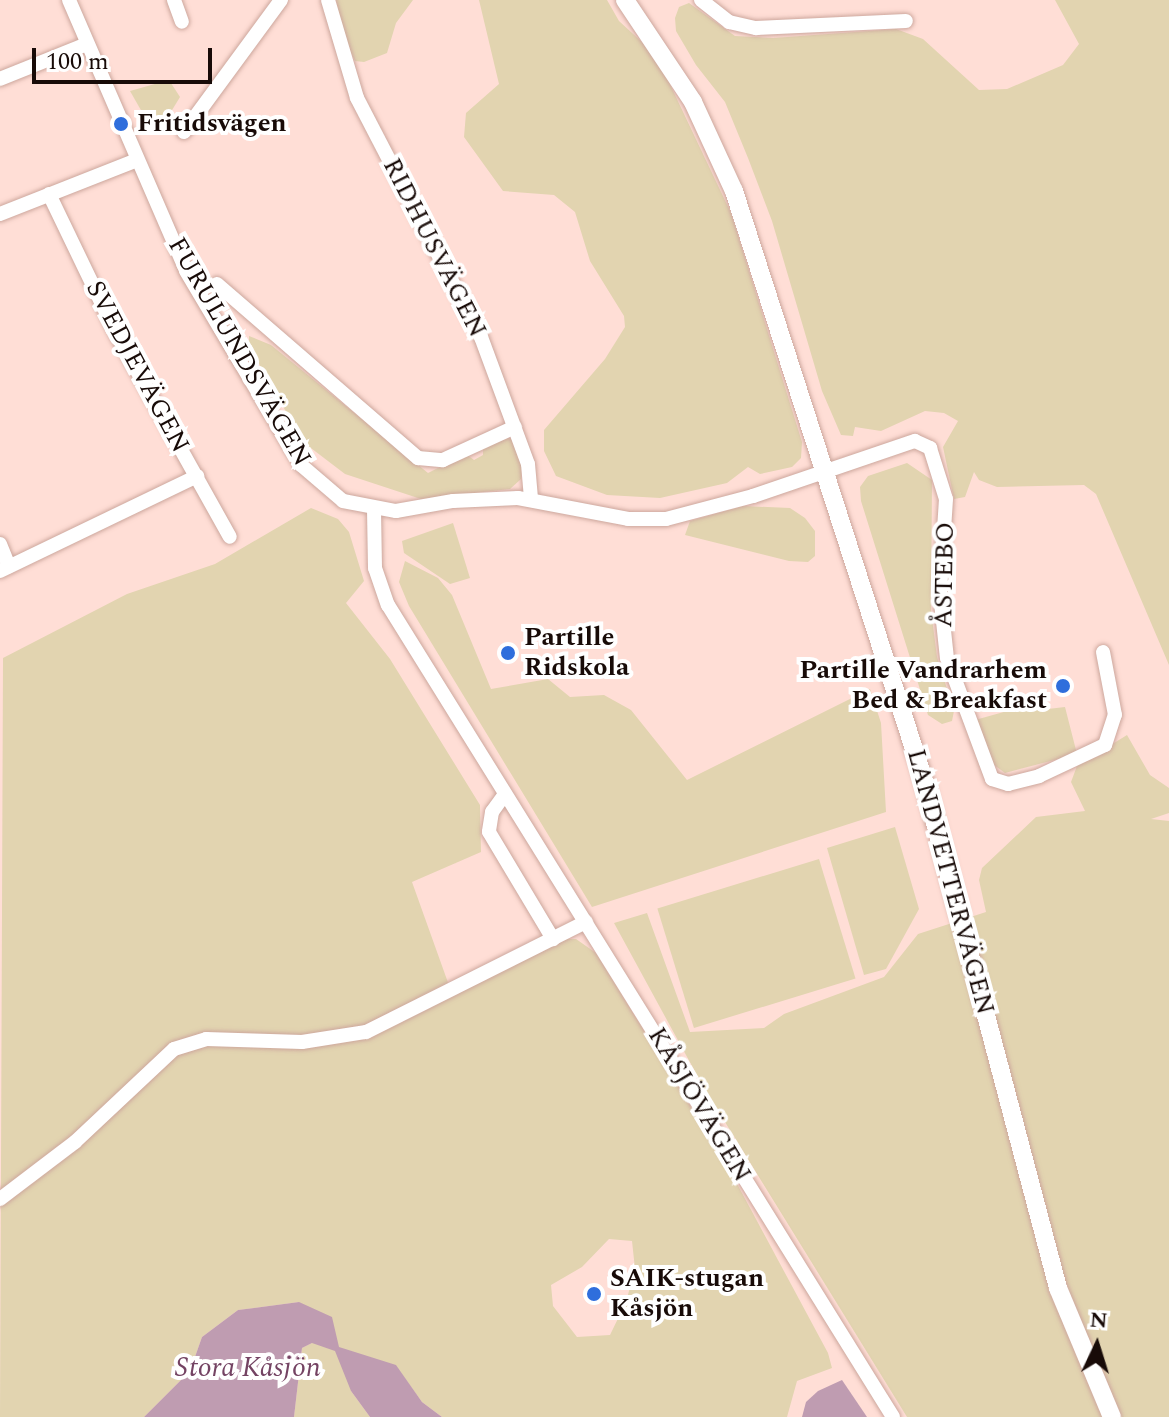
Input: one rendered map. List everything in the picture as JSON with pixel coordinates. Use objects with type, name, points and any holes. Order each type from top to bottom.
[{"type":"street","name":"FURULUNDSVÄGEN","points":[[69,0],[186,271],[301,465],[343,501],[374,510],[482,498],[531,499],[628,519],[666,519],[826,470]]},
{"type":"street","points":[[174,0],[182,22]]},
{"type":"street","points":[[184,132],[281,0]]},
{"type":"street","name":"RIDHUSVÄGEN","points":[[328,0],[357,98],[481,337],[532,476],[531,499]]},
{"type":"street","name":"LANDVETTERVÄGEN","points":[[625,0],[693,102],[734,191],[826,470],[931,806],[1058,1288],[1112,1417]]},
{"type":"street","points":[[701,0],[729,22],[756,28],[906,21]]},
{"type":"street","points":[[0,79],[87,44]]},
{"type":"street","points":[[0,214],[137,160]]},
{"type":"street","name":"SVEDJEVÄGEN","points":[[49,194],[117,335],[230,537]]},
{"type":"street","points":[[217,284],[418,458],[443,460],[515,427]]},
{"type":"street","name":"ÅSTEBO","points":[[826,470],[915,441],[930,448],[946,499],[940,593],[947,658],[977,749],[998,784],[1031,779],[1078,761],[1110,738],[1115,715],[1103,652]]},
{"type":"street","points":[[0,544],[5,569],[197,476]]},
{"type":"street","name":"KÅSJÖVÄGEN","points":[[374,510],[375,568],[388,605],[893,1417]]},
{"type":"street","points":[[505,794],[492,812],[489,832],[553,939]]},
{"type":"street","points":[[0,1199],[75,1142],[174,1049],[206,1039],[302,1042],[366,1032],[586,922]]},
{"type":"shaded area","points":[[336,0],[413,0],[396,23],[387,53],[364,62],[355,61],[344,39]]},
{"type":"shaded area","points":[[479,0],[607,0],[619,21],[656,55],[731,213],[802,442],[801,458],[792,467],[760,474],[748,467],[727,483],[660,498],[607,495],[556,476],[544,451],[544,430],[605,359],[625,327],[624,316],[590,261],[575,212],[554,195],[503,191],[464,137],[466,113],[499,84]]},
{"type":"shaded area","points":[[1055,0],[1169,0],[1169,665],[1096,494],[1084,485],[997,487],[979,480],[974,472],[965,497],[954,499],[943,447],[958,421],[944,413],[925,411],[881,431],[855,427],[853,436],[841,435],[822,391],[772,221],[748,158],[725,102],[696,65],[676,31],[675,18],[679,7],[689,3],[735,36],[773,38],[896,29],[923,39],[979,90],[1007,89],[1063,65],[1079,44]]},
{"type":"shaded area","points":[[169,80],[180,97],[166,120],[150,126],[130,91]]},
{"type":"shaded area","points":[[249,336],[271,345],[428,473],[466,454],[474,460],[483,455],[483,446],[509,438],[515,441],[523,464],[521,479],[510,489],[421,499],[345,474],[303,442],[249,346]]},
{"type":"shaded area","points":[[907,463],[932,480],[931,610],[937,657],[954,711],[952,721],[942,724],[928,715],[861,501],[860,487],[868,476]]},
{"type":"shaded area","points":[[743,506],[790,508],[805,518],[815,531],[815,556],[808,562],[789,561],[685,535],[690,521]]},
{"type":"shaded area","points":[[311,508],[338,519],[349,532],[364,581],[346,603],[390,659],[480,805],[481,852],[412,882],[451,991],[564,939],[576,939],[596,953],[728,1167],[828,1353],[832,1368],[797,1381],[787,1417],[442,1417],[422,1402],[396,1366],[352,1354],[351,1391],[370,1417],[294,1417],[302,1348],[312,1343],[299,1302],[238,1310],[202,1337],[190,1371],[144,1417],[0,1417],[3,658],[127,594],[215,564]],"holes":[[[609,1239],[632,1241],[635,1269],[626,1302],[610,1335],[577,1337],[553,1306],[551,1285],[582,1267]]]},
{"type":"shaded area","points":[[453,523],[470,578],[450,584],[404,553],[402,541]]},
{"type":"shaded area","points":[[405,561],[438,578],[452,595],[491,689],[548,679],[570,697],[604,695],[631,710],[687,780],[870,689],[881,723],[886,812],[592,907],[409,606],[399,582]]},
{"type":"shaded area","points":[[1039,702],[1048,709],[1065,707],[1077,754],[1005,773],[990,762],[975,720]]},
{"type":"shaded area","points":[[1127,735],[1150,775],[1169,788],[1169,813],[1151,819],[1169,821],[1169,1417],[907,1417],[704,1088],[614,923],[647,913],[690,1032],[764,1028],[784,1014],[884,977],[918,934],[986,912],[979,880],[982,868],[1036,817],[1085,811],[1071,782],[1077,766]]},
{"type":"shaded area","points":[[895,827],[919,909],[886,969],[864,975],[827,848]]},
{"type":"shaded area","points":[[819,859],[856,979],[694,1028],[657,908]]},
{"type":"water","name":"Stora Kåsjön","points":[[299,1302],[332,1317],[339,1347],[396,1365],[422,1402],[442,1417],[370,1417],[351,1391],[335,1351],[312,1343],[302,1348],[294,1417],[144,1417],[190,1371],[202,1337],[238,1310]]},
{"type":"water","points":[[842,1380],[867,1417],[802,1417],[806,1402],[818,1391]]},
{"type":"place","name":"Fritidsvägen","points":[[121,124]]},
{"type":"place","name":"Partille Ridskola","points":[[508,653]]},
{"type":"place","name":"Partille Vandrarhem Bed & Breakfast","points":[[1063,686]]},
{"type":"place","name":"SAIK-stugan Kåsjön","points":[[594,1294]]}]
